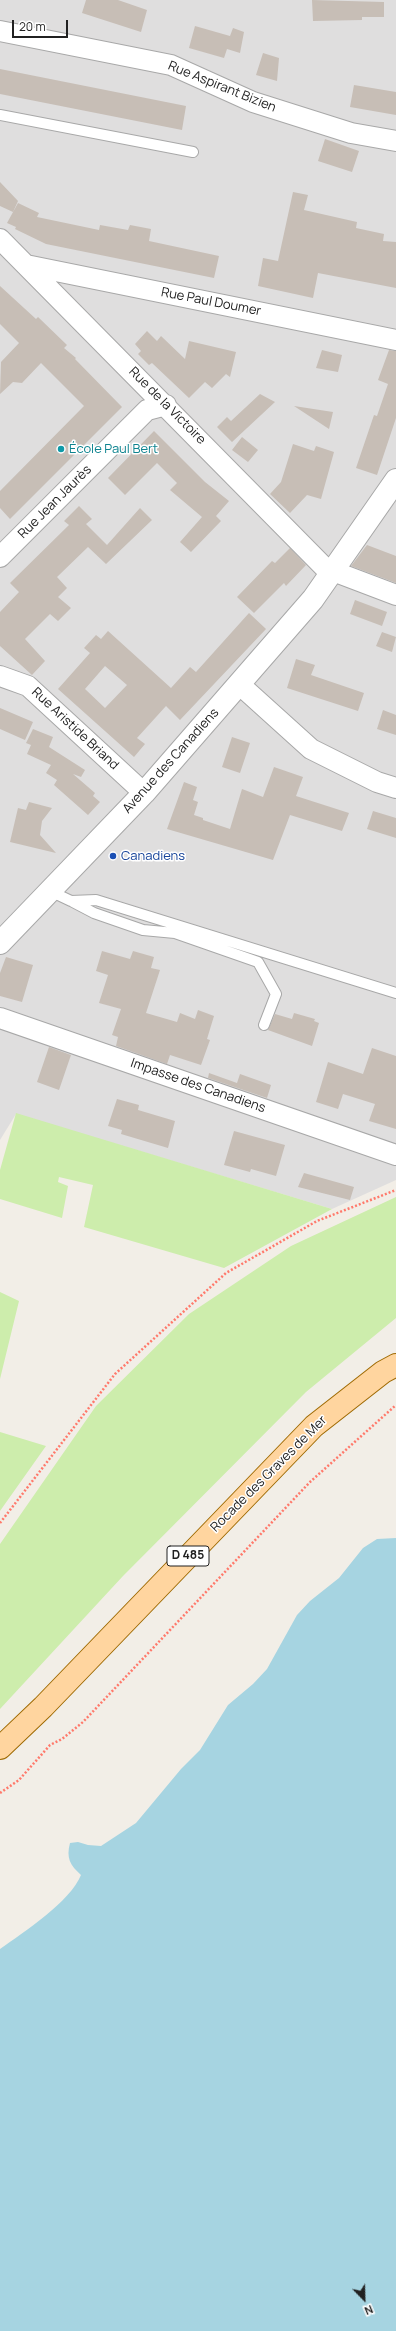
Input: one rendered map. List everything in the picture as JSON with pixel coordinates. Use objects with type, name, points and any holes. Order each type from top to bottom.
[{"type":"main road","name":"Rocade des Graves de Mer","points":[[0,1748],[43,1708],[314,1426],[377,1376],[396,1365]]},
{"type":"street","name":"Rue Aspirant Bizien","points":[[0,31],[172,65],[253,102],[351,133],[396,141]]},
{"type":"street","name":"Rue de la Victoire","points":[[0,239],[166,405],[325,568],[396,596]]},
{"type":"street","name":"Rue Paul Doumer","points":[[26,265],[396,340]]},
{"type":"street","name":"Rue Jean Jaurès","points":[[0,557],[147,410],[166,405]]},
{"type":"street","name":"Avenue des Canadiens","points":[[3,936],[50,891],[144,793],[239,684],[334,571],[396,480]]},
{"type":"street","name":"Rue Aristide Briand","points":[[0,676],[28,686],[144,793]]},
{"type":"street","points":[[239,684],[311,749],[377,782],[396,788]]},
{"type":"street","name":"Impasse des Canadiens","points":[[0,1018],[396,1154]]},
{"type":"lane","points":[[0,115],[193,152]]},
{"type":"lane","points":[[50,891],[94,913],[143,930],[174,933],[258,962],[276,994],[264,1025]]},
{"type":"lane","points":[[71,901],[96,900],[396,993]]},
{"type":"path","points":[[0,1523],[115,1374],[226,1273],[317,1221],[396,1190]]},
{"type":"path","points":[[0,1793],[19,1780],[50,1745],[62,1739],[70,1730],[83,1722],[310,1482],[396,1405]]},
{"type":"shaded area","points":[[0,0],[396,0],[396,1180],[332,1209],[16,1114],[0,1140]]},
{"type":"green space","points":[[16,1113],[332,1209],[224,1268],[84,1227],[93,1185],[59,1177],[58,1182],[68,1186],[62,1218],[0,1199],[0,1170]]},
{"type":"green space","points":[[396,1197],[396,1318],[306,1392],[123,1576],[0,1709],[0,1544],[96,1406],[189,1314],[291,1246]]},
{"type":"green space","points":[[0,1292],[19,1301],[0,1379]]},
{"type":"green space","points":[[0,1432],[46,1446],[0,1511]]},
{"type":"water","points":[[396,1538],[396,2331],[0,2331],[0,1949],[57,1906],[75,1885],[81,1875],[70,1861],[68,1853],[70,1843],[78,1842],[88,1845],[101,1846],[136,1823],[181,1769],[200,1750],[228,1705],[253,1684],[267,1669],[297,1615],[310,1601],[339,1578],[363,1548],[377,1539]]},
{"type":"building","points":[[86,0],[118,0],[147,10],[141,32],[82,13]]},
{"type":"building","points":[[312,0],[384,2],[384,17],[362,17],[362,20],[313,21]]},
{"type":"building","points":[[195,26],[230,36],[233,28],[244,32],[240,53],[227,49],[224,58],[189,48]]},
{"type":"building","points":[[263,53],[279,58],[277,81],[256,75]]},
{"type":"building","points":[[0,69],[186,106],[182,130],[0,94]]},
{"type":"building","points":[[354,85],[396,92],[396,115],[350,107]]},
{"type":"building","points":[[325,139],[359,151],[352,172],[318,161]]},
{"type":"building","points":[[0,182],[18,201],[13,212],[0,206]]},
{"type":"building","points":[[293,192],[308,195],[304,210],[357,222],[356,228],[384,234],[383,241],[396,242],[396,288],[318,273],[313,298],[258,286],[263,258],[278,261]]},
{"type":"building","points":[[18,203],[39,213],[37,217],[99,230],[100,225],[128,230],[130,225],[151,229],[149,241],[219,256],[214,278],[46,244],[15,229],[16,227],[7,223]]},
{"type":"building","points":[[0,286],[36,319],[38,317],[67,345],[64,348],[76,358],[75,359],[122,407],[10,519],[0,508],[0,491],[84,406],[41,363],[22,383],[13,382],[0,394],[1,362],[19,343],[0,324]]},
{"type":"building","points":[[147,331],[157,341],[161,336],[185,359],[189,341],[236,352],[230,377],[226,374],[212,388],[205,382],[189,398],[152,363],[149,365],[138,354],[141,351],[135,344]]},
{"type":"building","points":[[322,350],[342,355],[338,372],[316,368]]},
{"type":"building","points":[[389,350],[396,351],[396,418],[377,475],[356,468],[374,415],[377,416],[388,384],[378,380]]},
{"type":"building","points":[[260,394],[275,402],[232,442],[217,427],[227,417],[231,421]]},
{"type":"building","points":[[294,406],[333,412],[329,429]]},
{"type":"building","points":[[154,431],[205,482],[229,501],[216,516],[221,521],[191,552],[180,542],[202,517],[170,490],[177,483],[157,463],[125,495],[108,478]]},
{"type":"building","points":[[242,437],[258,450],[248,462],[232,450]]},
{"type":"building","points":[[293,444],[314,451],[316,446],[334,452],[321,499],[307,495],[290,513],[270,494],[281,482]]},
{"type":"building","points":[[79,506],[92,519],[86,524],[107,545],[140,508],[152,520],[106,564],[88,547],[57,577],[67,588],[58,597],[71,608],[58,621],[50,614],[25,639],[45,661],[32,675],[0,646],[0,612],[19,592],[10,583],[69,525],[64,521]]},
{"type":"building","points":[[367,545],[396,556],[396,583],[351,566]]},
{"type":"building","points":[[290,548],[306,565],[286,586],[284,583],[254,613],[237,597],[272,561],[275,563]]},
{"type":"building","points":[[355,600],[387,612],[382,626],[350,614]]},
{"type":"building","points":[[249,613],[266,629],[180,720],[166,706],[137,738],[145,744],[134,757],[58,689],[90,653],[84,648],[96,635],[101,639],[108,631],[171,688],[190,667],[196,672]],"holes":[[[105,666],[127,685],[105,708],[85,689]]]},
{"type":"building","points":[[382,632],[396,637],[392,652],[376,646]]},
{"type":"building","points":[[296,659],[315,665],[311,675],[364,693],[358,711],[287,688]]},
{"type":"building","points":[[0,708],[33,722],[25,740],[0,729]]},
{"type":"building","points":[[383,710],[396,715],[396,735],[377,729]]},
{"type":"building","points":[[33,729],[53,737],[49,747],[85,770],[81,777],[73,774],[95,793],[93,796],[100,802],[88,815],[54,785],[57,780],[46,773],[51,765],[27,754],[31,745],[26,743]]},
{"type":"building","points":[[232,737],[250,743],[240,773],[222,767]]},
{"type":"building","points":[[274,767],[303,777],[296,796],[349,813],[342,831],[290,815],[273,860],[167,829],[184,782],[197,787],[193,800],[198,802],[194,815],[203,818],[203,820],[230,829],[242,789],[263,797]]},
{"type":"building","points":[[29,802],[52,808],[42,821],[40,835],[56,853],[10,842],[18,808],[26,810]]},
{"type":"building","points":[[373,811],[396,818],[396,838],[367,829]]},
{"type":"building","points":[[102,951],[130,959],[133,951],[154,957],[151,968],[160,970],[146,1013],[177,1022],[180,1013],[195,1019],[198,1010],[214,1016],[207,1039],[210,1040],[201,1065],[170,1055],[167,1064],[116,1046],[118,1037],[112,1035],[121,1009],[99,1003],[108,975],[96,971]]},
{"type":"building","points":[[6,957],[33,965],[22,1002],[0,996],[0,973]]},
{"type":"building","points":[[294,1013],[315,1019],[314,1021],[319,1023],[312,1046],[268,1030],[275,1014],[292,1019]]},
{"type":"building","points":[[49,1047],[71,1055],[59,1090],[37,1082]]},
{"type":"building","points":[[372,1048],[396,1056],[396,1129],[369,1121],[375,1104],[343,1094],[338,1109],[316,1102],[328,1062],[363,1074]]},
{"type":"building","points":[[209,1073],[237,1083],[240,1074],[271,1085],[267,1098],[208,1078]]},
{"type":"building","points":[[117,1099],[139,1105],[138,1110],[175,1121],[168,1148],[121,1134],[122,1130],[108,1126]]},
{"type":"building","points":[[234,1131],[285,1145],[276,1176],[251,1169],[250,1172],[224,1165]]},
{"type":"building","points":[[304,1173],[354,1187],[350,1200],[298,1187]]},
{"type":"place","name":"École Paul Bert","points":[[61,449]]},
{"type":"place","name":"Canadiens","points":[[113,856]]}]
